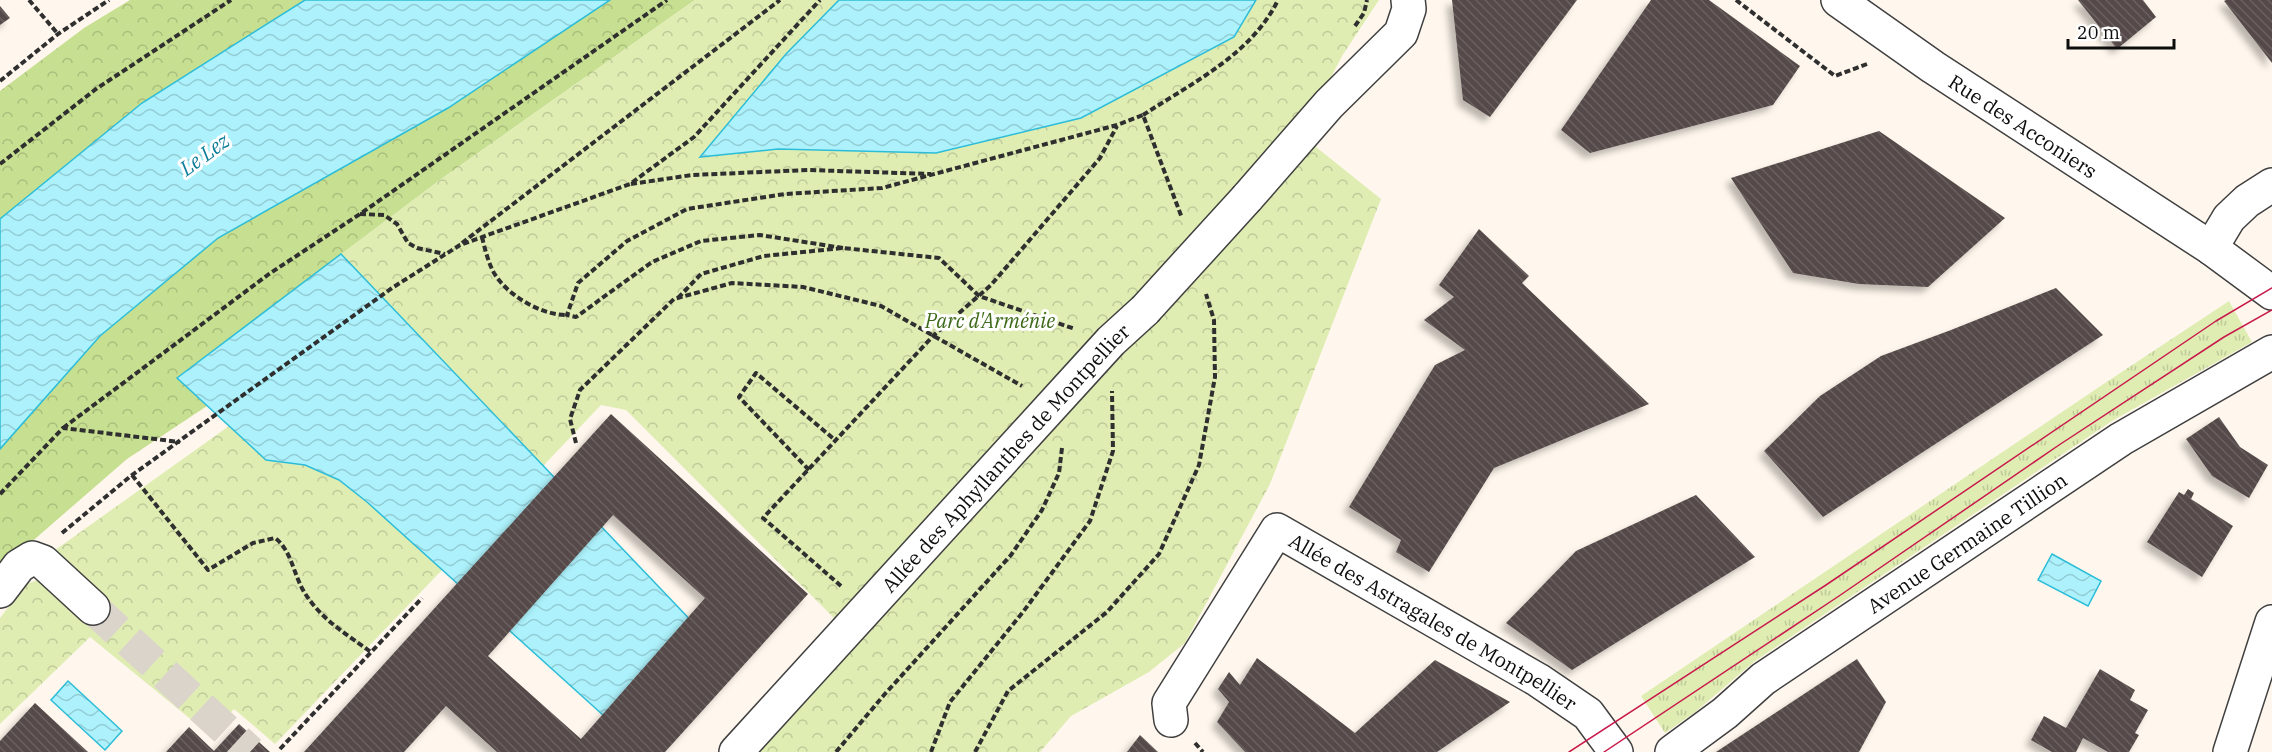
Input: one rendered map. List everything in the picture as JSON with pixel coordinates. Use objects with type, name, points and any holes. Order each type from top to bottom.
[{"type":"street","name":"Allée des Aphyllanthes de Montpellier","points":[[736,752],[1111,341],[1145,310],[1278,165],[1329,104],[1401,33],[1409,9],[1408,0]]},
{"type":"street","name":"Rue des Acconiers","points":[[1838,0],[1943,74],[2211,248],[2272,293]]},
{"type":"street","points":[[2211,248],[2229,218],[2247,201],[2272,185]]},
{"type":"street","name":"Avenue Germaine Tillion","points":[[1672,752],[1725,712],[1763,678],[2121,439],[2272,352]]},
{"type":"street","name":"Allée des Astragales de Montpellier","points":[[1171,720],[1169,703],[1277,530],[1538,680],[1587,714],[1616,752]]},
{"type":"street","points":[[0,591],[19,566],[32,558],[43,562],[93,608]]},
{"type":"street","points":[[2230,752],[2272,622]]},
{"type":"path","points":[[29,0],[58,34]]},
{"type":"path","points":[[0,81],[58,34],[109,0]]},
{"type":"path","points":[[0,164],[96,89],[231,0]]},
{"type":"path","points":[[0,494],[63,428],[269,274],[360,214],[667,0]]},
{"type":"path","points":[[32,558],[132,475],[392,288],[459,245],[780,0]]},
{"type":"path","points":[[630,184],[694,137],[820,0]]},
{"type":"path","points":[[567,315],[578,283],[627,241],[687,209],[785,194],[882,188],[1118,125],[1143,115],[1238,52],[1270,18],[1278,0]]},
{"type":"path","points":[[1736,0],[1835,76]]},
{"type":"path","points":[[1143,115],[1182,220]]},
{"type":"path","points":[[867,609],[763,518],[934,335],[991,285],[1100,158],[1118,125]]},
{"type":"path","points":[[459,245],[630,184],[692,175],[808,170],[935,174]]},
{"type":"path","points":[[360,214],[384,215],[397,224],[408,243],[417,248],[446,254]]},
{"type":"path","points":[[482,237],[486,255],[495,275],[526,303],[556,315],[576,317],[652,262],[701,241],[760,235],[843,248],[939,258],[979,296],[1111,341],[1113,451],[1090,521],[1023,612],[950,702],[931,752]]},
{"type":"path","points":[[678,298],[701,274],[764,256],[843,248]]},
{"type":"path","points":[[576,443],[570,419],[580,390],[674,299],[732,283],[803,287],[881,306],[1004,374],[1053,406],[1062,445],[1059,473],[1042,510],[1011,555],[884,695],[836,752]]},
{"type":"path","points":[[975,752],[1008,691],[1107,612],[1159,554],[1199,465],[1213,388],[1214,320],[1204,287]]},
{"type":"path","points":[[809,470],[739,397],[756,373],[835,440]]},
{"type":"path","points":[[63,428],[180,442]]},
{"type":"path","points":[[132,475],[208,570],[253,543],[275,538],[284,544],[303,589],[324,618],[371,652]]},
{"type":"path","points":[[280,748],[422,598]]},
{"type":"green space","points":[[130,0],[305,0],[142,103],[0,219],[0,91],[84,28]]},
{"type":"green space","points":[[610,0],[695,0],[444,177],[177,378],[207,406],[127,459],[13,558],[0,574],[0,449],[100,336],[218,238],[448,108]]},
{"type":"green space","name":"Parc d'Arménie","points":[[695,0],[1379,0],[1342,56],[1301,135],[1381,199],[1270,484],[1185,643],[1149,672],[1071,716],[1040,752],[759,752],[858,642],[626,410],[601,405],[543,466],[341,254],[444,177]]},
{"type":"green space","points":[[2229,301],[2252,342],[2112,421],[1755,661],[1694,713],[1665,733],[1641,696]]},
{"type":"green space","points":[[229,426],[266,460],[305,465],[339,480],[367,502],[442,570],[275,744],[234,709],[210,735],[90,637],[0,724],[0,618],[26,584],[41,579],[51,553]]},
{"type":"water","name":"Le Lez","points":[[305,0],[610,0],[448,108],[218,238],[100,336],[0,449],[0,219],[142,103]]},
{"type":"water","points":[[839,0],[1256,0],[1234,37],[1081,118],[936,153],[778,149],[700,157],[786,54]]},
{"type":"water","points":[[341,254],[700,630],[614,725],[367,502],[339,480],[305,465],[266,460],[177,378]]},
{"type":"water","points":[[2052,554],[2101,581],[2088,606],[2038,580]]},
{"type":"water","points":[[68,681],[122,731],[105,750],[51,700]]},
{"type":"building","points":[[1452,0],[1577,0],[1490,117],[1463,100]]},
{"type":"building","points":[[1651,0],[1709,0],[1800,66],[1773,105],[1590,153],[1561,130]]},
{"type":"building","points":[[2078,0],[2143,0],[2156,17],[2117,49]]},
{"type":"building","points":[[2272,0],[2272,63],[2224,1]]},
{"type":"building","points":[[0,6],[10,18],[0,25]]},
{"type":"building","points":[[1879,131],[2005,218],[1928,287],[1859,284],[1793,273],[1731,178]]},
{"type":"building","points":[[1479,229],[1529,276],[1522,283],[1649,404],[1494,468],[1429,572],[1396,552],[1401,540],[1349,507],[1435,365],[1465,350],[1424,320],[1454,297],[1439,285]]},
{"type":"building","points":[[2056,288],[2103,335],[1823,517],[1764,451],[1820,396],[1881,356]]},
{"type":"building","points":[[611,414],[808,594],[665,752],[497,752],[446,706],[404,752],[304,752]],"holes":[[[613,515],[705,598],[581,739],[488,656]]]},
{"type":"building","points":[[2219,417],[2240,447],[2268,465],[2249,498],[2212,476],[2186,439]]},
{"type":"building","points":[[2188,489],[2194,493],[2191,499],[2233,526],[2202,577],[2147,542],[2179,492],[2184,495]]},
{"type":"building","points":[[1696,495],[1755,557],[1572,670],[1506,623],[1576,551]]},
{"type":"building","points":[[1257,658],[1355,733],[1435,660],[1510,702],[1437,752],[1245,752],[1217,722],[1229,702],[1218,689],[1229,672],[1240,685]]},
{"type":"building","points":[[1857,659],[1886,702],[1859,752],[1716,752]]},
{"type":"building","points":[[2100,669],[2135,690],[2130,700],[2148,710],[2135,733],[2139,735],[2129,752],[2108,752],[2083,738],[2076,752],[2052,752],[2031,740],[2044,716],[2066,728]]},
{"type":"building","points":[[35,703],[88,752],[0,752],[0,741]]},
{"type":"building","points":[[239,724],[270,752],[166,752],[189,727],[214,751]]},
{"type":"building","points":[[1140,735],[1158,752],[1127,752]]},
{"type":"tunnel","points":[[93,608],[250,752]]},
{"type":"tram line","points":[[1569,752],[1826,585],[2216,321],[2272,288]]},
{"type":"tram line","points":[[1604,752],[1839,596],[2059,445],[2224,337],[2272,310]]}]
